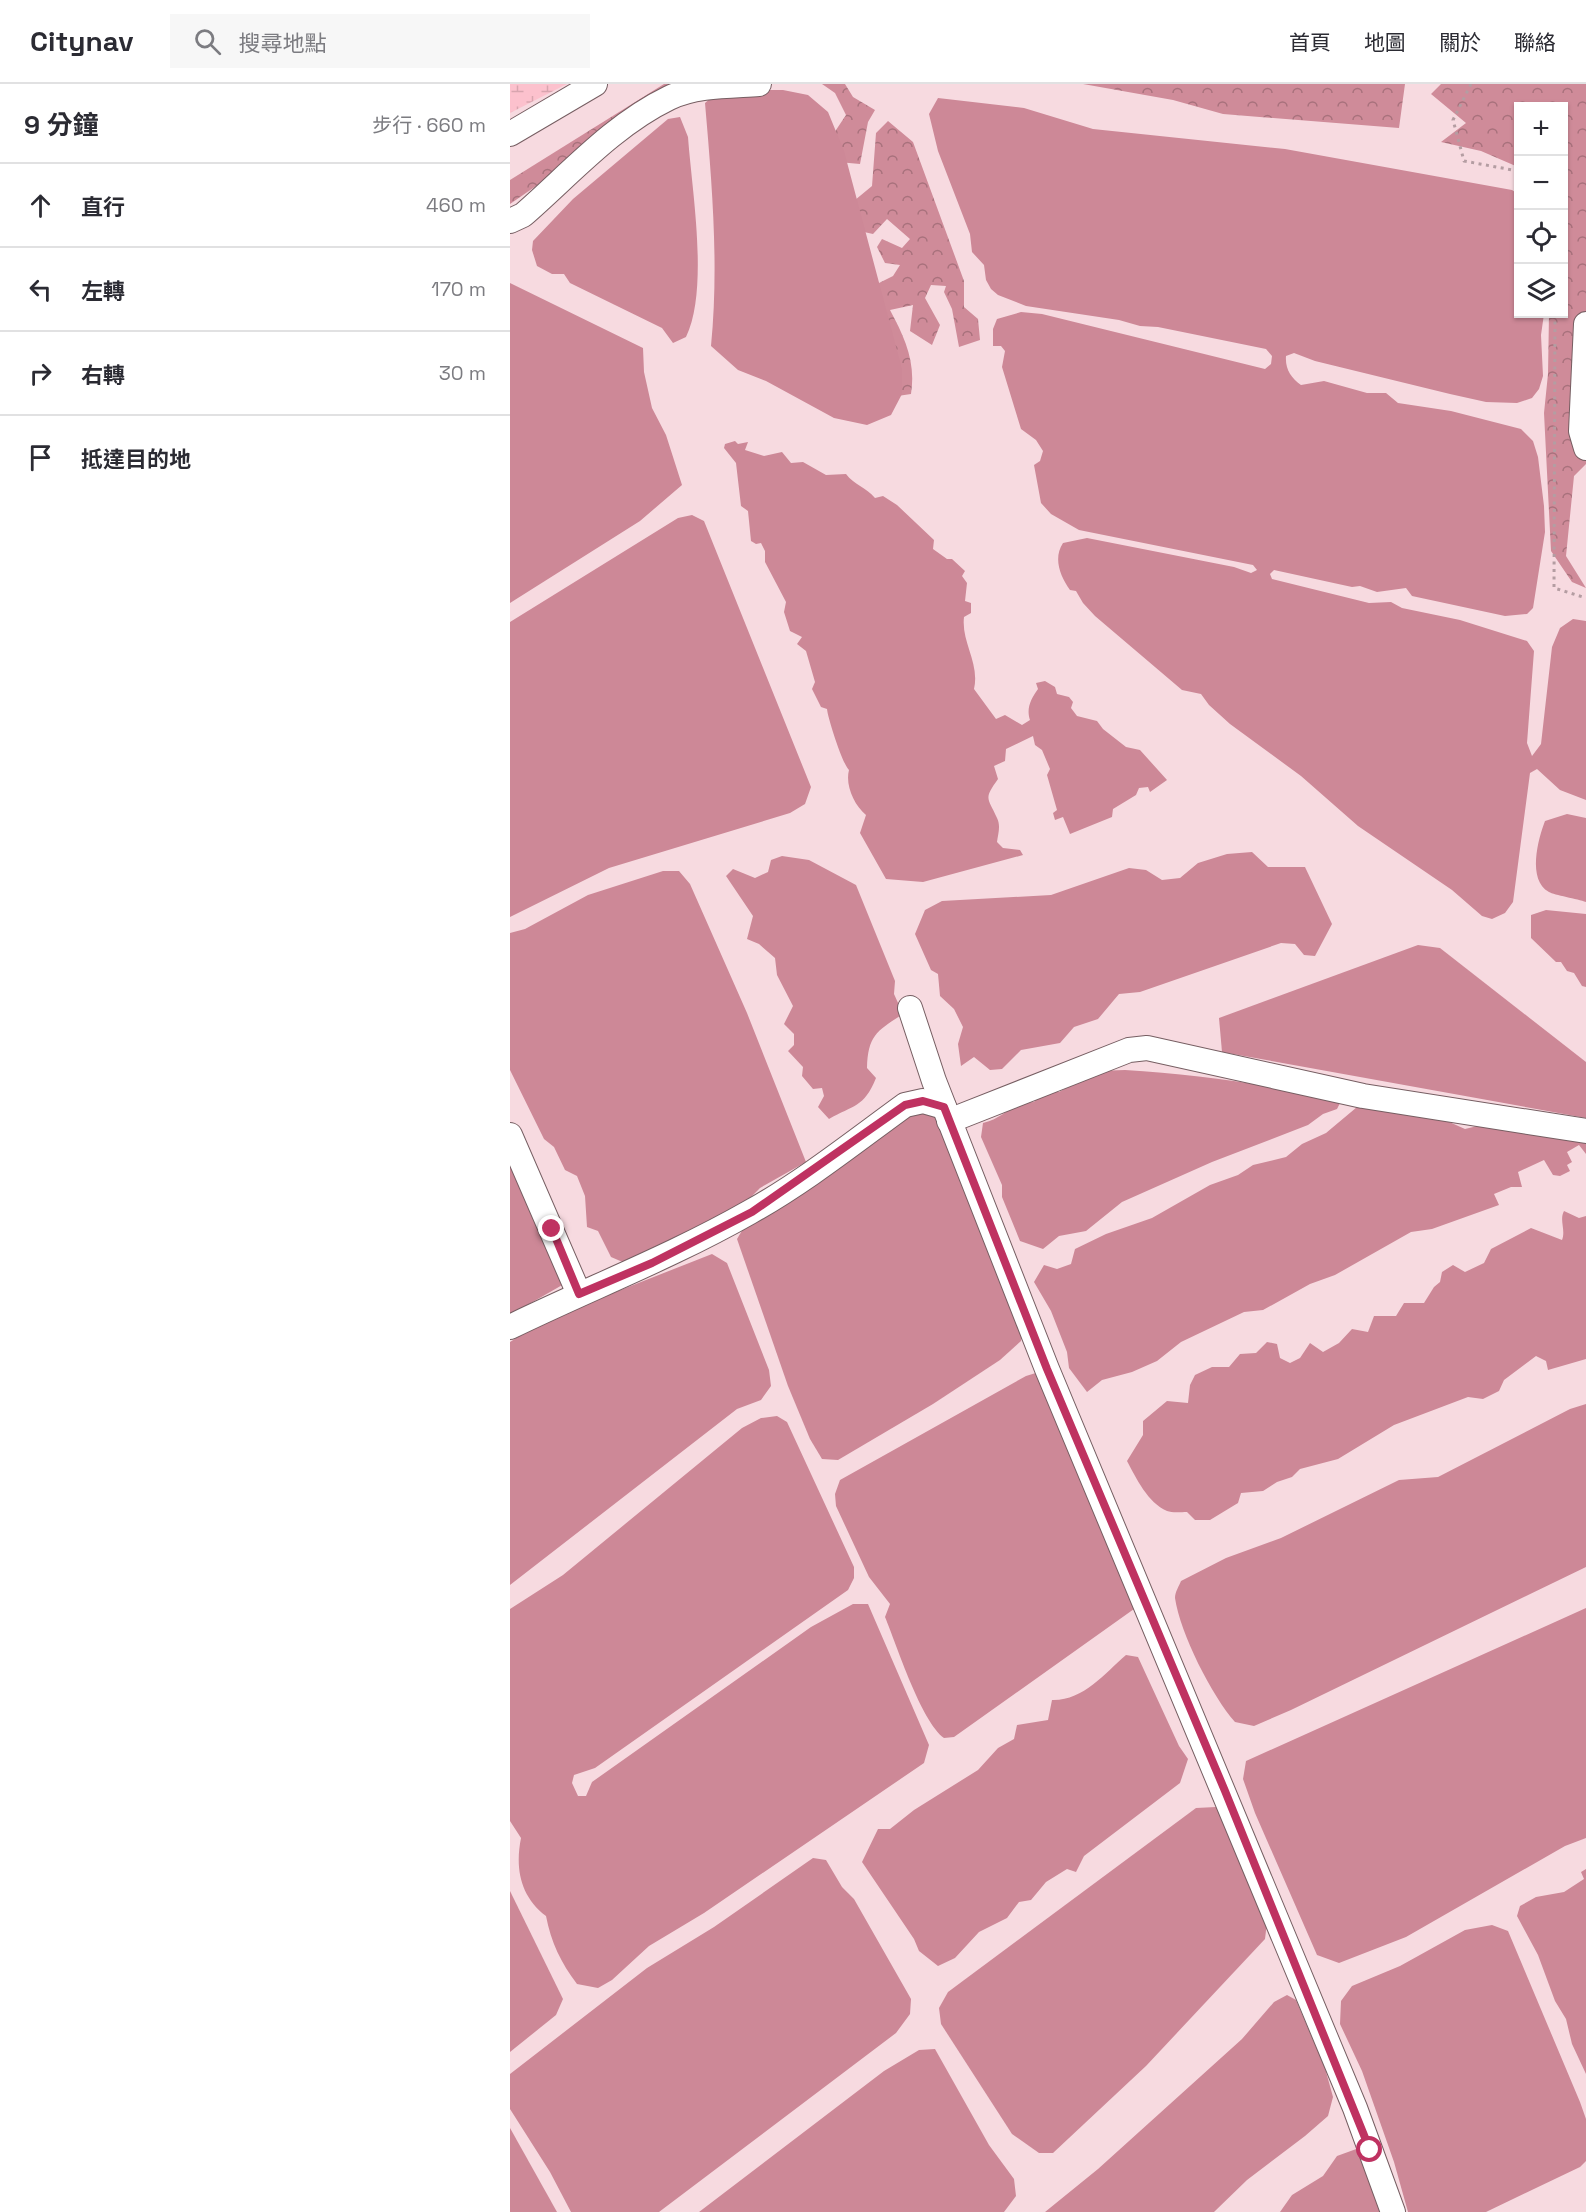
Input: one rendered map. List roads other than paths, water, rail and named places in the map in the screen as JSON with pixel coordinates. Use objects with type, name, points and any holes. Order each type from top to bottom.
[{"type":"street","points":[[510,134],[595,84]]},
{"type":"street","points":[[510,221],[523,215],[621,127],[670,98],[711,87],[759,84]]},
{"type":"street","points":[[1586,324],[1581,431],[1586,448]]},
{"type":"street","points":[[909,1008],[946,1114],[1047,1369],[1355,2108],[1393,2212]]},
{"type":"street","points":[[510,1327],[652,1263],[752,1212],[905,1105],[923,1101],[946,1114],[1129,1050],[1147,1048],[1363,1096],[1586,1131]]},
{"type":"street","points":[[510,1135],[579,1294]]}]
